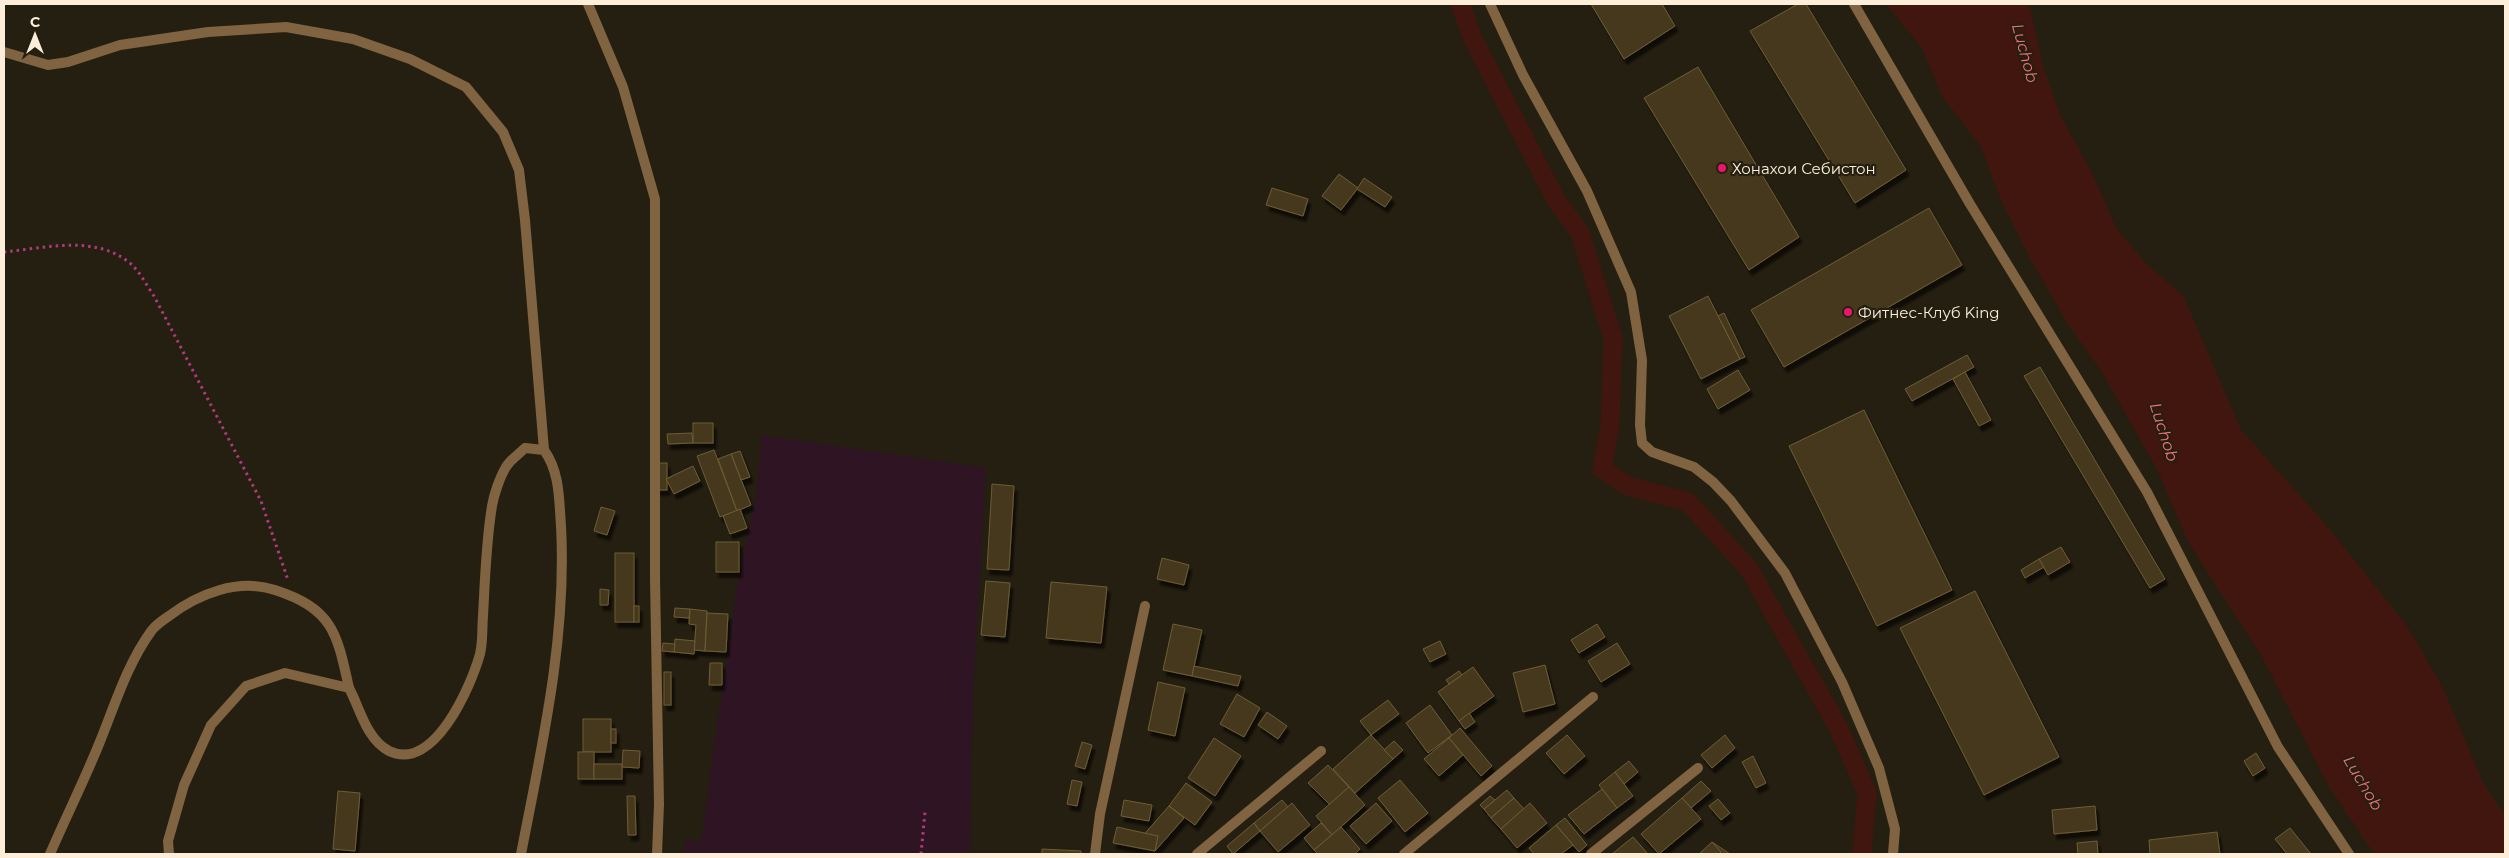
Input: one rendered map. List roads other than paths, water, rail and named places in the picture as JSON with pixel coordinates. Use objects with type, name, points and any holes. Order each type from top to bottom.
[{"type":"street","points":[[588,4],[623,87],[655,199],[655,579],[659,804],[657,854]]},
{"type":"street","points":[[1490,4],[1523,75],[1587,190],[1630,292],[1642,360],[1640,425],[1642,443],[1652,452],[1694,466],[1713,482],[1731,501],[1786,573],[1842,682],[1879,768],[1895,829],[1893,854]]},
{"type":"street","points":[[1854,4],[1970,204],[2147,492],[2278,747],[2349,854]]},
{"type":"street","points":[[4,52],[48,65],[68,62],[120,45],[208,32],[286,27],[353,39],[410,59],[466,87],[502,132],[519,170],[525,220],[544,450],[553,463],[559,497],[563,573],[555,677],[521,854]]},
{"type":"street","points":[[50,854],[98,746],[133,659],[153,628],[188,602],[226,588],[262,586],[293,596],[319,611],[339,642],[348,688],[358,705],[362,719],[376,740],[388,751],[403,754],[412,752],[422,749],[440,736],[460,703],[480,653],[492,505],[506,466],[525,448],[544,450]]},
{"type":"street","points":[[1095,854],[1100,814],[1145,606]]},
{"type":"street","points":[[169,854],[168,841],[184,785],[211,725],[246,686],[285,673],[348,688]]},
{"type":"street","points":[[1404,854],[1593,698]]},
{"type":"street","points":[[1197,854],[1321,751]]},
{"type":"street","points":[[1591,854],[1698,768]]},
{"type":"water","name":"Luchob","points":[[1886,4],[2029,4],[2044,70],[2062,119],[2092,173],[2117,230],[2147,264],[2184,297],[2241,430],[2322,520],[2408,627],[2444,690],[2483,783],[2505,816],[2505,854],[2374,854],[2328,785],[2261,655],[2188,542],[2158,471],[2103,374],[2066,321],[2031,260],[2001,200],[1981,147],[1942,96],[1922,48]]},
{"type":"waterway","points":[[1460,4],[1473,39],[1555,198],[1580,233],[1613,338],[1610,424],[1602,469],[1628,486],[1688,502],[1749,569],[1838,727],[1867,793],[1862,854]]},
{"type":"place","name":"Хонахои Себистон","points":[[1722,168]]},
{"type":"place","name":"Фитнес-Клуб King","points":[[1848,312]]}]
